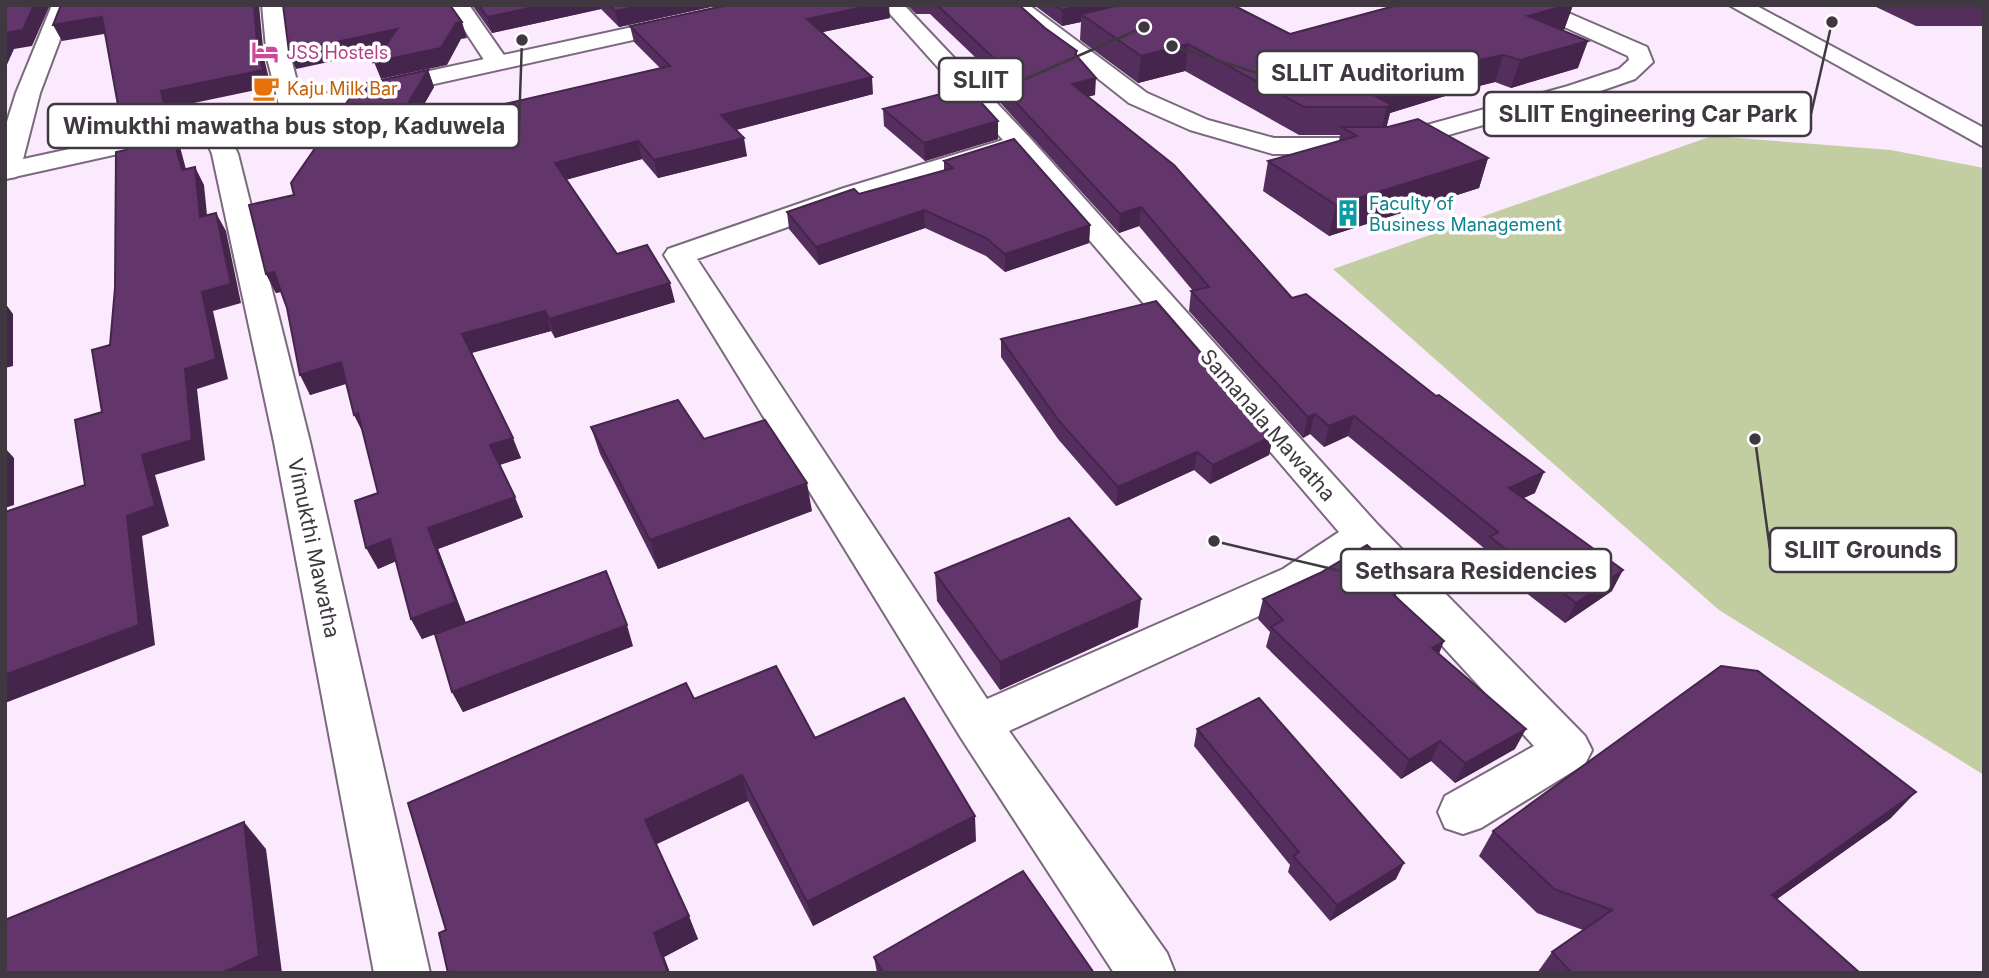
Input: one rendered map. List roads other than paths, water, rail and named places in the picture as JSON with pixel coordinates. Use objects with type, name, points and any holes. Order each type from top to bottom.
[{"type":"street","points":[[63,5],[28,93],[5,171],[214,127],[496,61],[762,5]]},
{"type":"street","points":[[273,5],[279,58],[292,109]]},
{"type":"street","points":[[458,5],[496,61]]},
{"type":"street","name":"Samanala Mawatha","points":[[892,5],[1020,143],[1364,534],[1568,750],[1463,812]]},
{"type":"street","points":[[1015,5],[1138,98],[1199,125],[1273,146],[1381,146],[1577,91],[1627,74],[1642,62],[1639,52],[1532,5]]},
{"type":"street","points":[[1739,5],[1984,139]]},
{"type":"street","points":[[1054,37],[1079,31]]},
{"type":"street","name":"Vimukthi Mawatha","points":[[214,127],[225,155],[292,442],[402,973]]},
{"type":"street","points":[[1020,143],[854,194],[679,255],[978,724],[1147,973]]},
{"type":"street","points":[[978,724],[1298,580],[1364,534]]},
{"type":"place","name":"SLIIT Engineering Car Park","points":[[1832,22]]},
{"type":"place","name":"SLIIT","points":[[1144,27]]},
{"type":"place","name":"Wimukthi mawatha bus stop, Kaduwela","points":[[522,40]]},
{"type":"place","name":"SLLIT Auditorium","points":[[1172,46]]},
{"type":"place","name":"JSS Hostels","points":[[265,52]]},
{"type":"place","name":"Kaju Milk Bar","points":[[266,88]]},
{"type":"place","name":"Faculty of Business Management","points":[[1348,213]]},
{"type":"place","name":"SLIIT Grounds","points":[[1755,439]]},
{"type":"place","name":"Sethsara Residencies","points":[[1214,541]]}]
